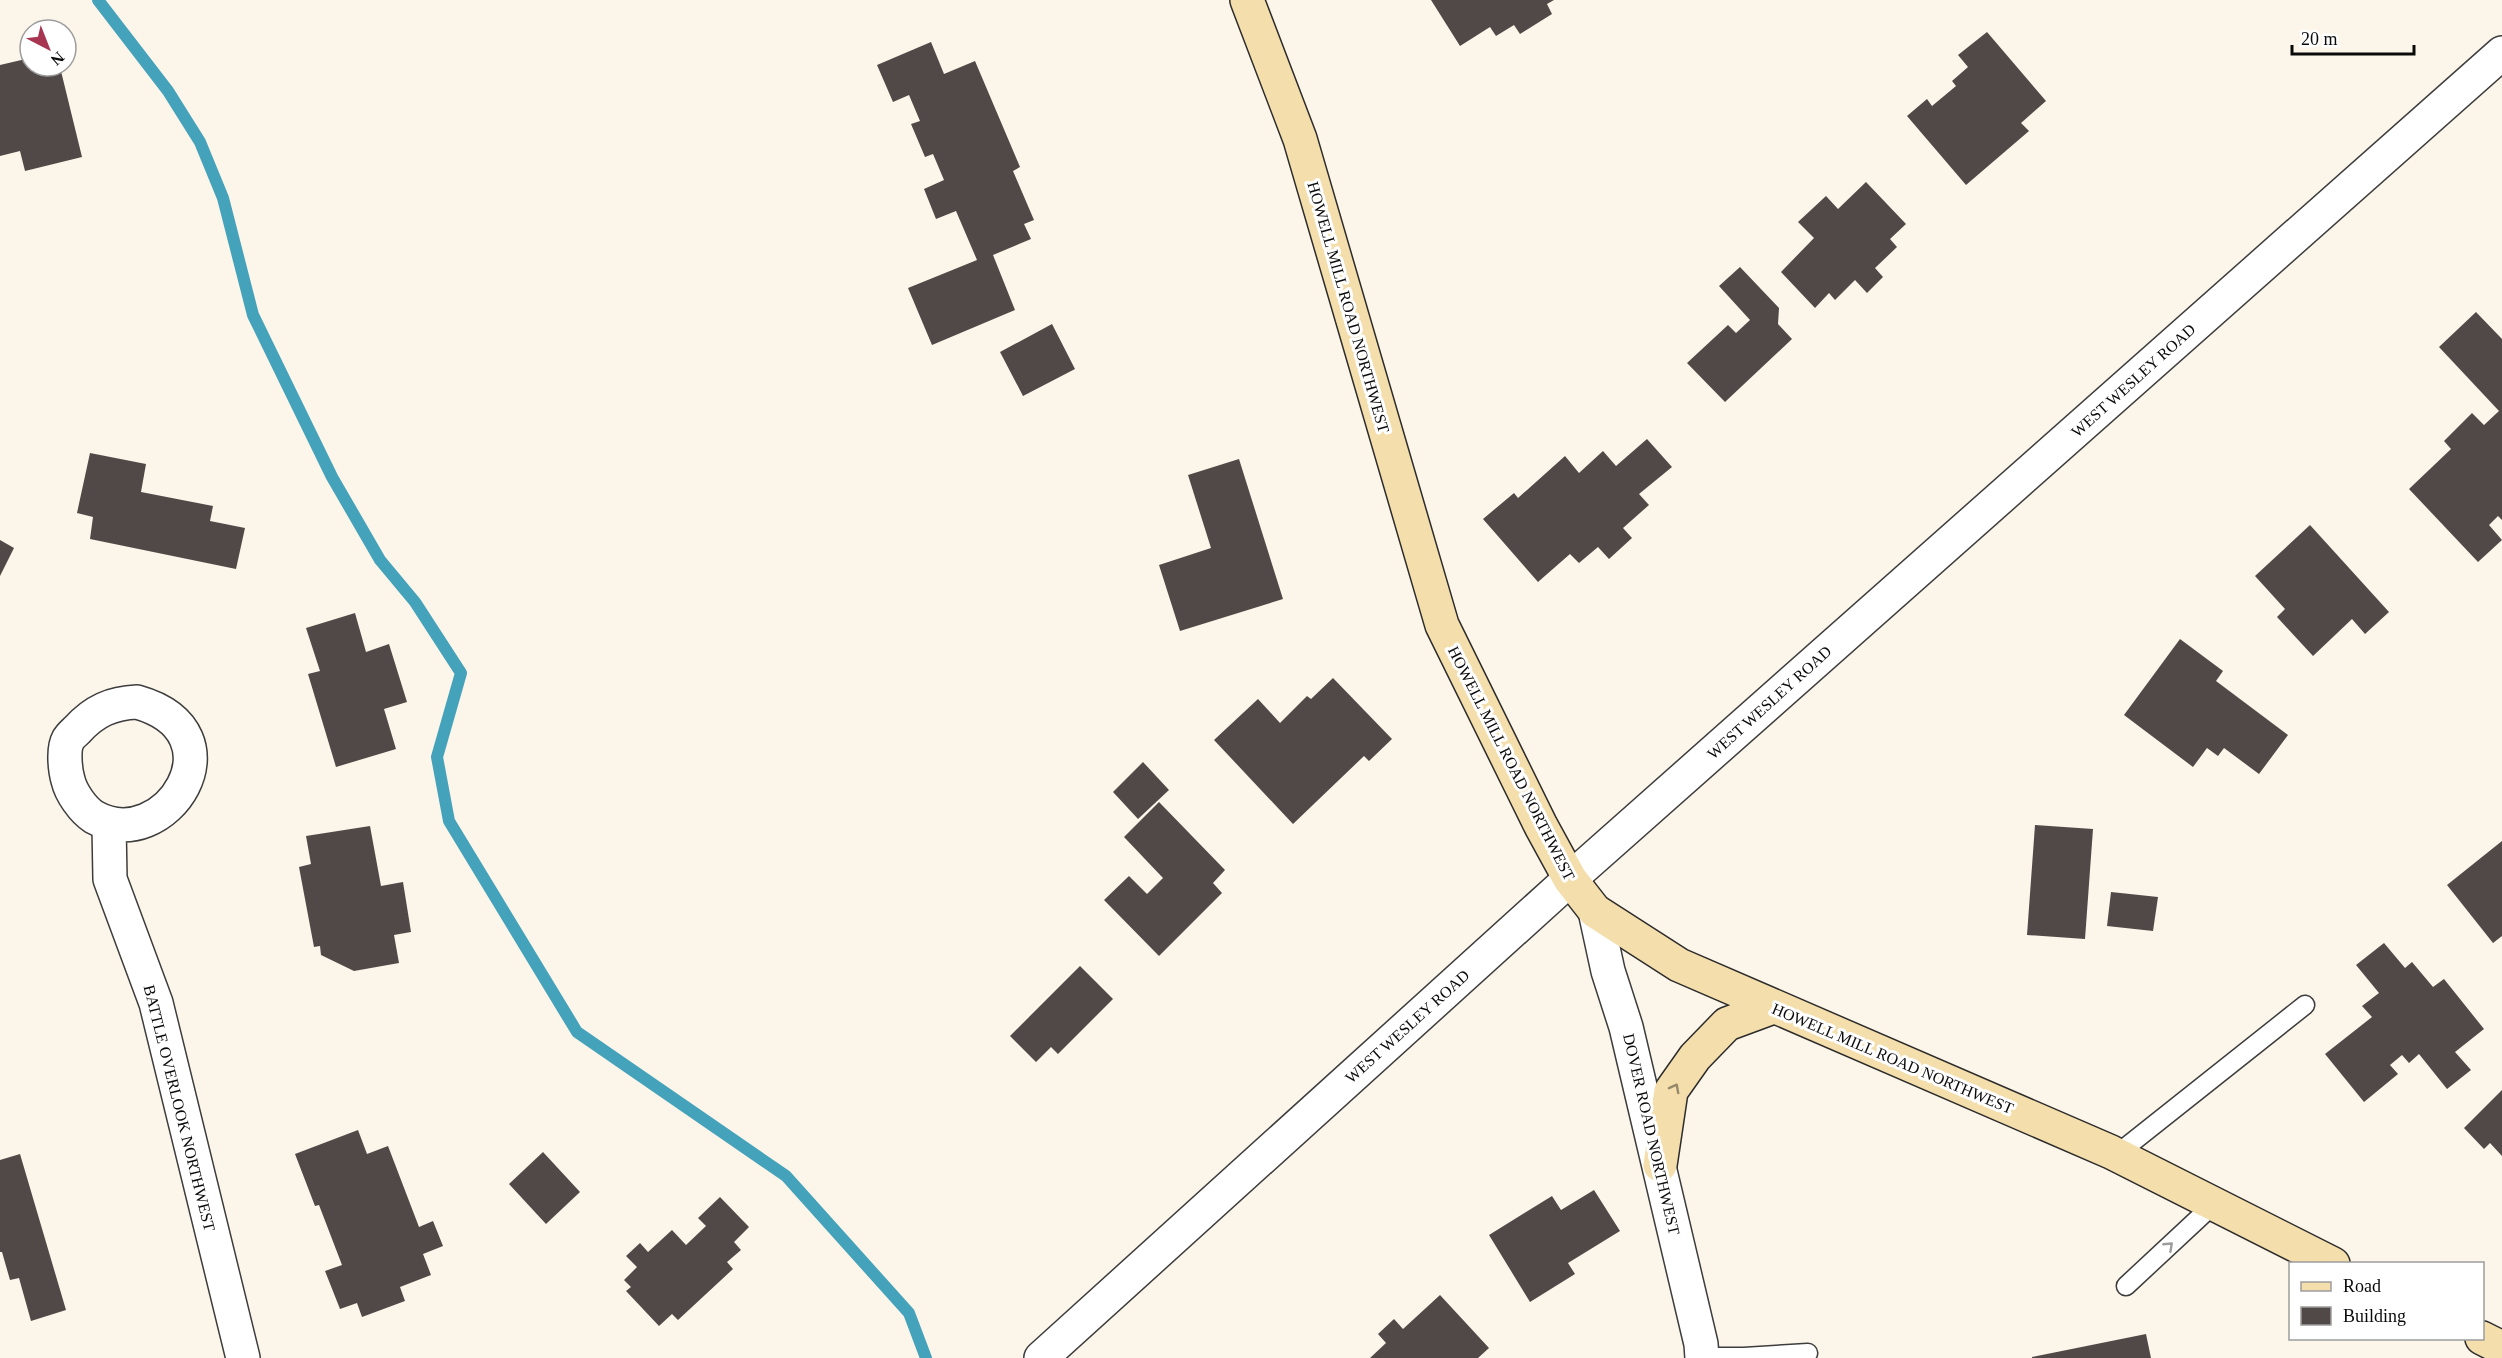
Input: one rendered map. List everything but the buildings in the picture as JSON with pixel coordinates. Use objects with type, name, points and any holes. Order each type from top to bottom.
[{"type":"main road","name":"HOWELL MILL ROAD NORTHWEST","points":[[1247,0],[1300,139],[1442,625],[1489,723],[1570,879],[1595,911],[1679,965],[1958,1084],[2116,1155],[2331,1262]]},
{"type":"main road","points":[[1660,1165],[1671,1091],[1689,1065],[1727,1024],[1773,1007]]},
{"type":"main road","points":[[2484,1339],[2502,1348]]},
{"type":"street","name":"WEST WESLEY ROAD","points":[[1041,1358],[1570,879],[2502,53]]},
{"type":"street","name":"BATTLE OVERLOOK NORTHWEST","points":[[109,825],[111,879],[156,1003],[243,1358]]},
{"type":"street","name":"DOVER ROAD NORTHWEST","points":[[1595,911],[1608,971],[1626,1027],[1660,1165],[1701,1344],[1702,1358]]},
{"type":"lane","points":[[2116,1155],[2306,1005]]},
{"type":"lane","points":[[2126,1286],[2214,1204]]},
{"type":"lane","points":[[1702,1358],[1808,1353]]},
{"type":"waterway","points":[[98,0],[168,91],[200,142],[223,198],[253,315],[332,477],[380,560],[415,602],[461,673],[437,757],[449,821],[577,1032],[786,1176],[909,1313],[926,1358]]}]
